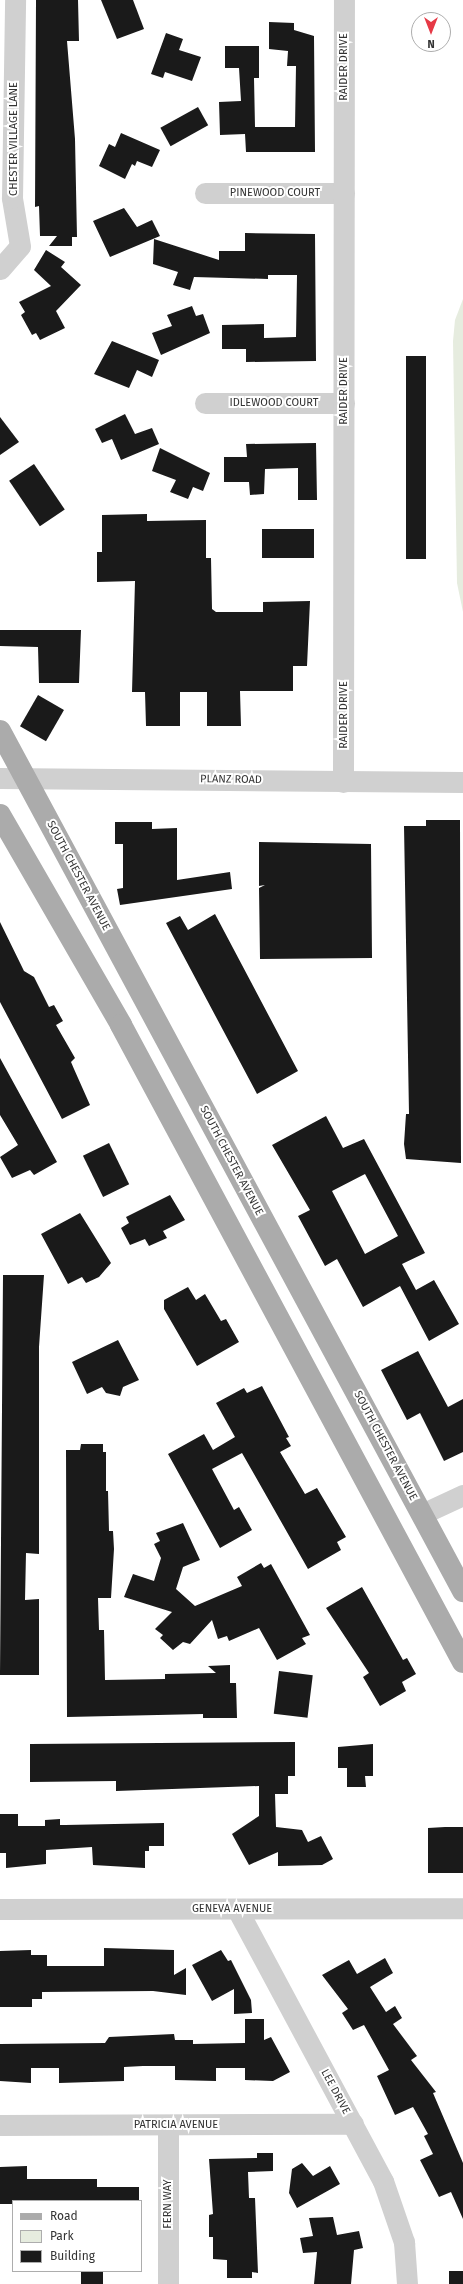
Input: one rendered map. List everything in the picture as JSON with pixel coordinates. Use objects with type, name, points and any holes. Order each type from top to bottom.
[{"type":"main road","name":"SOUTH CHESTER AVENUE","points":[[0,731],[463,1591]]},
{"type":"main road","points":[[0,815],[121,1025],[463,1662]]},
{"type":"street","name":"CHESTER VILLAGE LANE","points":[[0,270],[20,246],[12,198],[15,0]]},
{"type":"street","name":"RAIDER DRIVE","points":[[344,0],[344,782]]},
{"type":"street","name":"PINEWOOD COURT","points":[[205,193],[344,193]]},
{"type":"street","name":"IDLEWOOD COURT","points":[[205,403],[344,403]]},
{"type":"street","name":"PLANZ ROAD","points":[[0,778],[25,777],[344,782],[463,782]]},
{"type":"street","points":[[422,1514],[463,1495]]},
{"type":"street","name":"GENEVA AVENUE","points":[[0,1909],[463,1908]]},
{"type":"street","name":"LEE DRIVE","points":[[237,1909],[353,2124],[396,2211],[404,2242],[407,2284]]},
{"type":"street","name":"PATRICIA AVENUE","points":[[0,2125],[353,2124]]},
{"type":"street","name":"FERN WAY","points":[[168,2125],[168,2284]]},
{"type":"green space","points":[[463,299],[463,612],[457,583],[453,341],[455,320]]},
{"type":"building","points":[[36,0],[78,0],[79,41],[67,41],[75,139],[77,237],[72,237],[72,246],[49,246],[57,236],[40,236],[39,206],[35,207]]},
{"type":"building","points":[[101,0],[133,0],[144,29],[117,39]]},
{"type":"building","points":[[269,22],[294,23],[294,30],[314,36],[315,152],[246,152],[245,134],[220,135],[219,102],[241,101],[239,68],[225,68],[225,46],[259,46],[259,78],[254,78],[255,127],[295,127],[296,66],[287,66],[288,51],[269,49]]},
{"type":"building","points":[[166,33],[183,39],[179,50],[201,57],[192,81],[165,72],[163,78],[151,74]]},
{"type":"building","points":[[198,107],[208,125],[171,146],[160,128]]},
{"type":"building","points":[[121,133],[160,150],[152,167],[137,161],[135,166],[132,164],[125,179],[99,166],[109,144],[115,147]]},
{"type":"building","points":[[124,208],[137,227],[152,220],[160,236],[110,257],[93,221]]},
{"type":"building","points":[[245,233],[315,234],[316,361],[246,362],[246,349],[222,349],[222,325],[264,324],[264,338],[296,337],[297,275],[268,275],[268,279],[194,277],[190,290],[173,285],[178,272],[153,264],[154,239],[219,260],[219,251],[245,251]]},
{"type":"building","points":[[46,250],[65,262],[61,267],[81,285],[56,311],[65,328],[40,340],[36,333],[32,335],[21,315],[25,312],[19,302],[51,286],[34,270]]},
{"type":"building","points":[[192,306],[196,316],[203,314],[210,333],[161,355],[152,333],[172,326],[167,315]]},
{"type":"building","points":[[112,341],[159,360],[152,377],[137,370],[129,388],[94,374]]},
{"type":"building","points":[[406,356],[426,356],[426,559],[406,559]]},
{"type":"building","points":[[125,414],[135,434],[152,428],[159,444],[121,460],[112,439],[102,443],[95,429]]},
{"type":"building","points":[[0,417],[19,442],[0,455]]},
{"type":"building","points":[[316,443],[317,500],[298,500],[298,468],[265,469],[264,494],[250,495],[249,482],[224,482],[224,457],[247,457],[246,444]]},
{"type":"building","points":[[160,448],[210,473],[203,491],[193,487],[188,499],[170,492],[176,480],[152,471]]},
{"type":"building","points":[[34,464],[65,510],[40,526],[9,481]]},
{"type":"building","points":[[147,514],[147,521],[206,520],[206,558],[211,558],[212,609],[216,612],[263,612],[263,602],[310,601],[307,666],[293,666],[293,691],[240,691],[241,726],[207,726],[207,692],[180,692],[180,726],[146,726],[145,692],[132,692],[135,581],[97,582],[97,552],[102,552],[102,515]]},
{"type":"building","points":[[262,529],[314,529],[314,558],[262,558]]},
{"type":"building","points":[[0,630],[81,630],[79,683],[39,683],[38,647],[0,646]]},
{"type":"building","points":[[38,695],[64,710],[46,741],[20,726]]},
{"type":"building","points":[[426,820],[460,820],[461,1163],[406,1159],[404,1144],[406,1114],[409,1114],[404,826],[426,826]]},
{"type":"building","points":[[115,822],[152,822],[152,829],[177,828],[177,880],[230,872],[232,889],[120,905],[117,889],[123,888],[123,844],[115,844]]},
{"type":"building","points":[[259,842],[371,844],[372,958],[260,959],[259,888],[265,885],[259,886]]},
{"type":"building","points":[[215,914],[298,1071],[257,1094],[166,923],[180,916],[188,930]]},
{"type":"building","points":[[0,922],[24,971],[34,977],[49,1007],[54,1005],[63,1021],[56,1025],[75,1058],[71,1062],[90,1105],[62,1119],[0,1002]]},
{"type":"building","points":[[0,1058],[57,1162],[34,1175],[30,1170],[12,1178],[0,1157],[18,1145],[0,1115]]},
{"type":"building","points":[[326,1116],[343,1148],[364,1139],[425,1253],[402,1264],[416,1290],[434,1280],[459,1324],[429,1341],[400,1286],[363,1307],[337,1259],[325,1266],[298,1216],[310,1210],[272,1145]],"holes":[[[365,1174],[398,1236],[365,1254],[332,1191]]]},
{"type":"building","points":[[109,1143],[129,1184],[103,1197],[83,1156]]},
{"type":"building","points":[[170,1195],[185,1220],[163,1231],[167,1238],[149,1246],[145,1239],[130,1245],[121,1228],[129,1223],[126,1217]]},
{"type":"building","points":[[80,1213],[111,1263],[99,1277],[86,1283],[82,1277],[68,1284],[41,1234]]},
{"type":"building","points":[[3,1275],[44,1275],[39,1347],[39,1554],[26,1553],[25,1600],[39,1599],[39,1675],[0,1675]]},
{"type":"building","points":[[188,1287],[196,1300],[205,1294],[221,1321],[226,1319],[239,1342],[197,1366],[164,1309],[164,1300]]},
{"type":"building","points":[[118,1340],[139,1380],[123,1387],[120,1396],[106,1393],[102,1387],[87,1394],[72,1362]]},
{"type":"building","points":[[418,1351],[448,1407],[463,1399],[463,1452],[444,1461],[420,1413],[407,1420],[381,1370]]},
{"type":"building","points":[[262,1386],[289,1437],[286,1438],[291,1446],[280,1452],[305,1494],[317,1488],[346,1537],[337,1542],[341,1550],[308,1569],[242,1453],[212,1469],[234,1510],[239,1507],[252,1530],[220,1548],[168,1454],[204,1434],[213,1450],[235,1437],[216,1403],[244,1388],[247,1393]]},
{"type":"building","points":[[81,1444],[103,1444],[103,1452],[106,1452],[106,1491],[108,1491],[109,1531],[113,1531],[114,1549],[111,1598],[98,1598],[99,1630],[104,1630],[105,1680],[165,1679],[165,1674],[216,1673],[208,1666],[230,1665],[230,1683],[236,1683],[237,1718],[203,1718],[203,1714],[67,1717],[66,1450],[80,1450]]},
{"type":"building","points":[[183,1523],[200,1560],[183,1567],[176,1589],[195,1606],[242,1586],[237,1577],[261,1563],[264,1568],[271,1564],[310,1635],[302,1638],[306,1644],[277,1660],[259,1628],[229,1641],[227,1636],[218,1639],[212,1620],[190,1644],[183,1642],[173,1650],[160,1638],[163,1635],[155,1629],[172,1612],[124,1597],[133,1574],[154,1581],[161,1558],[154,1544],[160,1541],[156,1533]]},
{"type":"building","points":[[362,1587],[403,1660],[407,1658],[416,1674],[402,1682],[406,1691],[380,1706],[363,1677],[369,1673],[326,1608]]},
{"type":"building","points":[[279,1671],[313,1675],[308,1718],[274,1714]]},
{"type":"building","points":[[295,1742],[295,1776],[288,1776],[288,1794],[275,1794],[276,1827],[302,1830],[308,1842],[321,1836],[333,1859],[322,1865],[278,1866],[278,1852],[249,1865],[232,1834],[259,1816],[259,1786],[116,1791],[116,1781],[30,1782],[30,1744]]},
{"type":"building","points":[[373,1744],[373,1776],[365,1776],[366,1787],[347,1787],[347,1768],[338,1768],[338,1747]]},
{"type":"building","points":[[0,1814],[18,1814],[18,1826],[45,1826],[45,1820],[60,1819],[60,1825],[164,1823],[164,1846],[149,1846],[149,1851],[145,1851],[145,1868],[93,1865],[92,1847],[46,1850],[46,1864],[6,1868],[6,1853],[0,1853]]},
{"type":"building","points":[[463,1827],[463,1873],[428,1873],[428,1828]]},
{"type":"building","points":[[104,1948],[174,1950],[174,1975],[186,1968],[186,1995],[153,1991],[42,1992],[42,1999],[32,1999],[32,2007],[0,2007],[0,1951],[31,1950],[31,1955],[47,1955],[47,1966],[104,1966]]},
{"type":"building","points":[[221,1950],[228,1961],[231,1960],[251,2000],[252,2013],[234,2014],[234,1989],[212,2001],[192,1965]]},
{"type":"building","points":[[385,1958],[393,1973],[370,1987],[386,2012],[395,2006],[402,2018],[393,2024],[417,2056],[411,2060],[436,2092],[433,2093],[463,2163],[463,2219],[451,2192],[439,2197],[420,2160],[433,2154],[424,2136],[428,2134],[413,2107],[395,2115],[377,2076],[389,2070],[364,2025],[353,2030],[342,2013],[348,2009],[322,1975],[349,1960],[357,1974]]},
{"type":"building","points":[[245,2019],[264,2019],[264,2040],[271,2037],[290,2072],[273,2081],[245,2080],[245,2068],[216,2068],[216,2081],[175,2080],[175,2066],[143,2066],[124,2067],[124,2081],[59,2083],[59,2068],[31,2068],[31,2083],[0,2081],[0,2044],[105,2043],[109,2037],[174,2034],[175,2040],[193,2040],[193,2044],[245,2043]]},
{"type":"building","points":[[257,2153],[273,2153],[273,2171],[248,2172],[249,2198],[255,2198],[258,2273],[252,2272],[252,2278],[227,2278],[227,2260],[213,2259],[213,2237],[209,2237],[209,2215],[213,2214],[209,2159],[257,2158]]},
{"type":"building","points":[[302,2163],[313,2176],[330,2166],[340,2184],[297,2208],[289,2193],[292,2169]]},
{"type":"building","points":[[27,2166],[27,2179],[97,2179],[97,2187],[139,2187],[139,2200],[12,2200],[12,2204],[0,2204],[0,2167]]},
{"type":"building","points":[[333,2217],[337,2235],[359,2231],[363,2248],[354,2250],[351,2284],[314,2284],[317,2252],[303,2253],[300,2238],[313,2236],[309,2218]]},
{"type":"building","points":[[449,2271],[463,2271],[463,2284],[449,2284]]},
{"type":"building","points":[[81,2272],[103,2272],[103,2284],[81,2284]]}]
